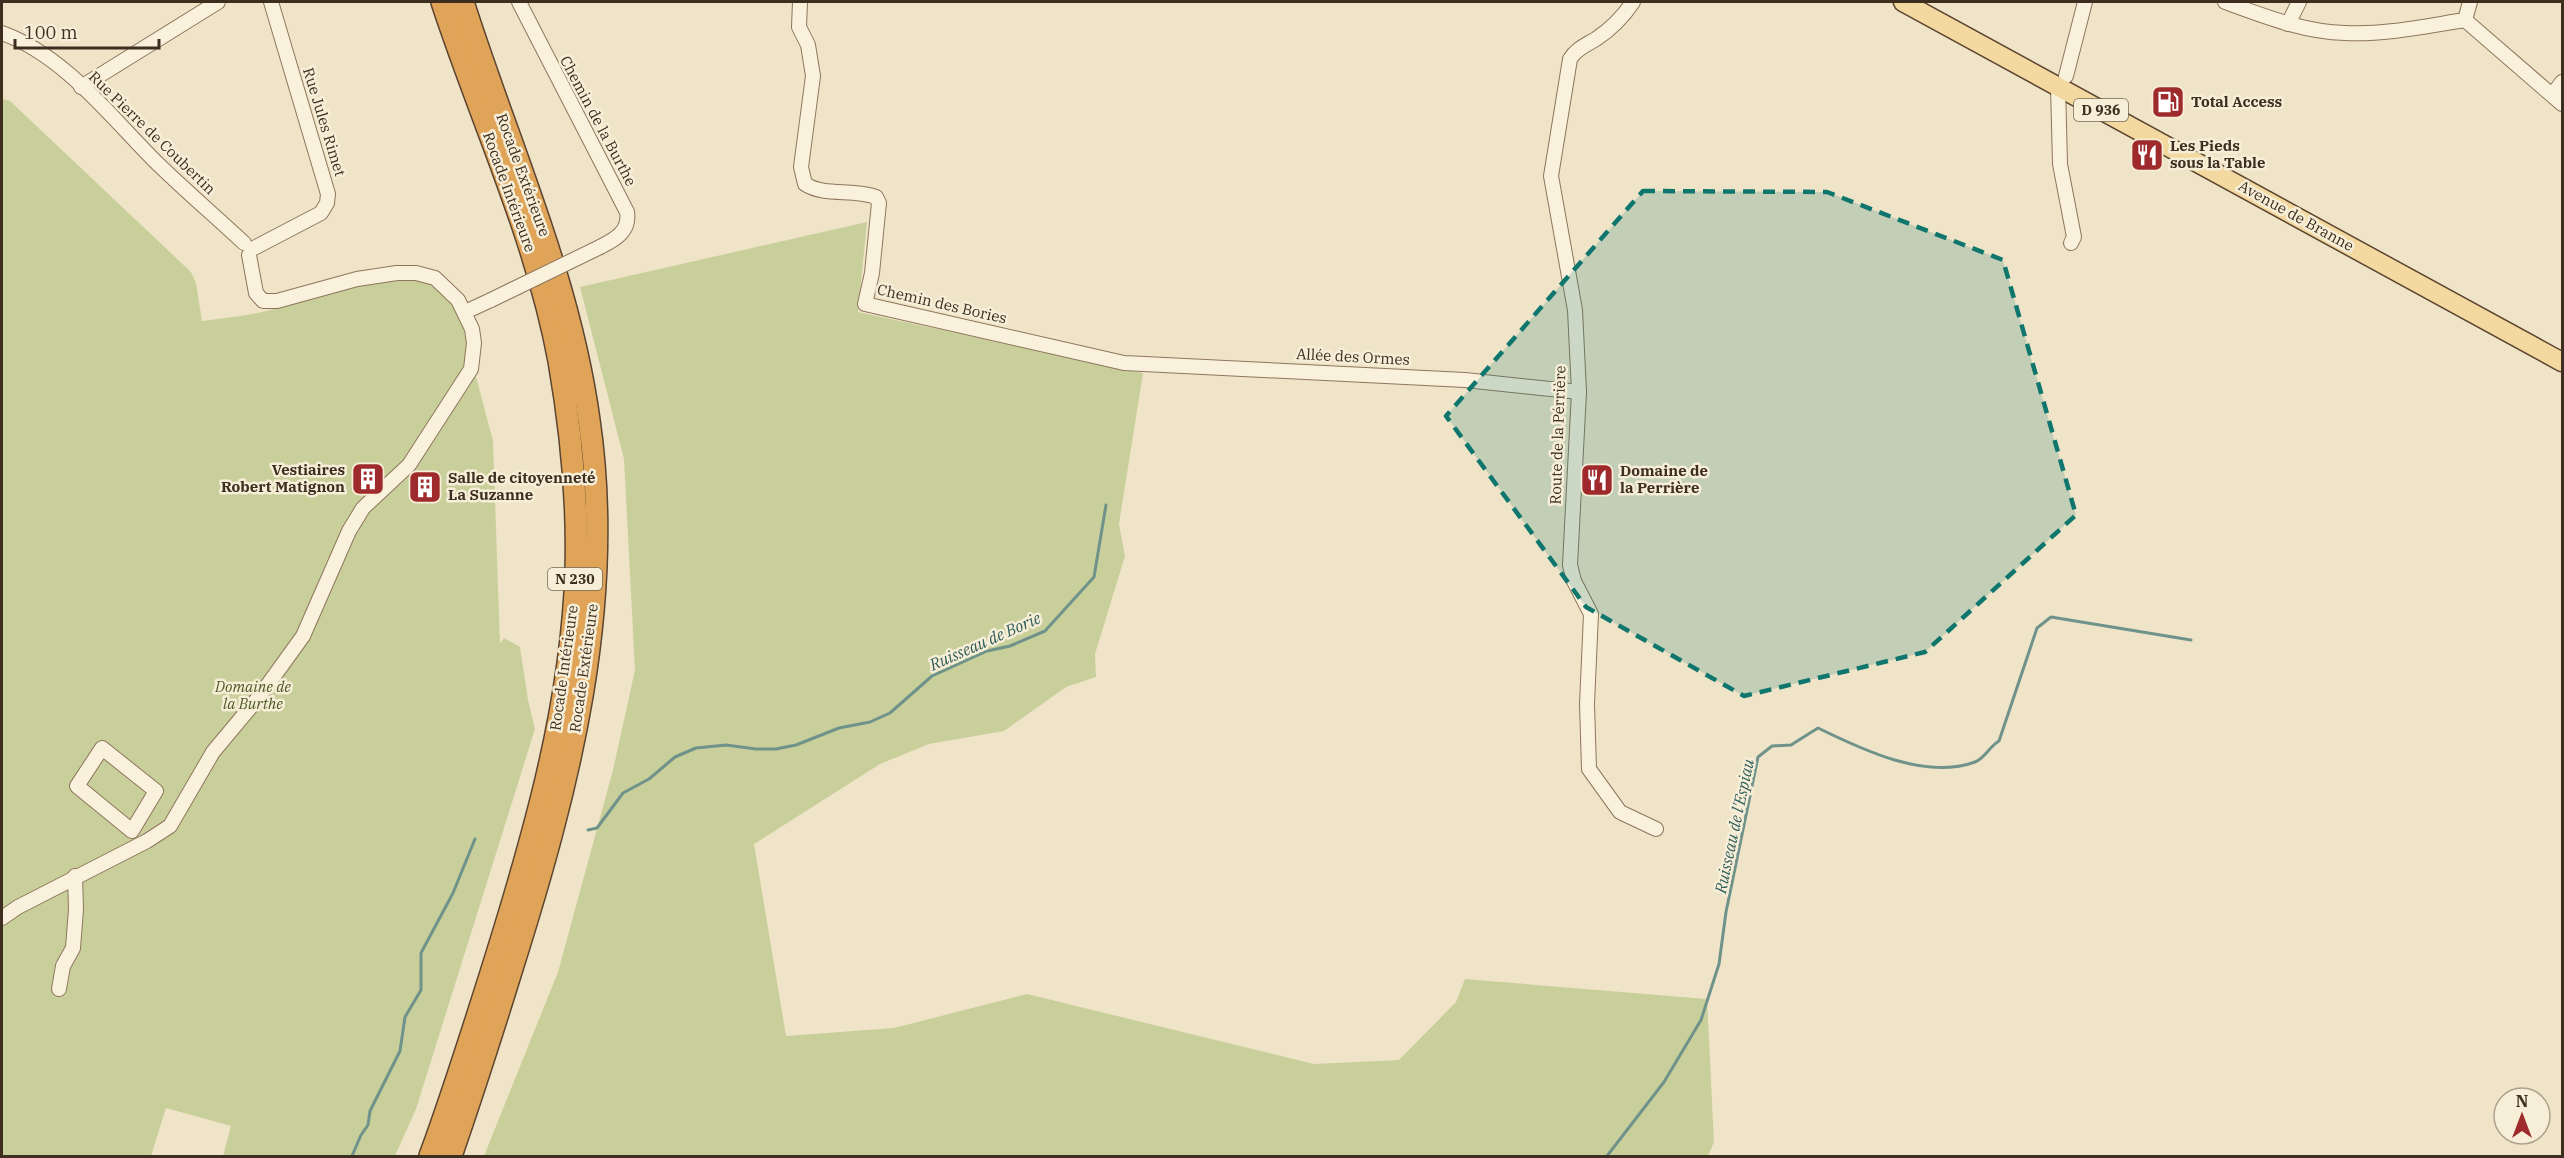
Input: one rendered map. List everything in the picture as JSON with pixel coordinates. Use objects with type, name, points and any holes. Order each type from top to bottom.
[{"type":"highway","name":"Rocade Intérieure","points":[[430,1156],[508,919],[543,793],[563,702],[576,571],[576,491],[570,429],[548,310],[518,216],[442,2]]},
{"type":"highway","name":"Rocade Extérieure","points":[[451,1156],[539,882],[562,794],[585,688],[596,567],[590,421],[564,294],[536,208],[485,72],[463,2]]},
{"type":"main road","name":"Avenue de Branne","points":[[1903,2],[2062,81],[2562,349]]},
{"type":"main road","name":"Avenue de Branne","points":[[1927,2],[2062,81],[2562,362]]},
{"type":"street","points":[[81,87],[218,2]]},
{"type":"street","name":"Rue Jules Rimet","points":[[249,249],[321,213],[327,203],[328,194],[271,2]]},
{"type":"street","name":"Chemin de la Burthe","points":[[465,312],[600,247],[620,236],[627,226],[627,212],[519,2]]},
{"type":"street","name":"Chemin des Bories","points":[[800,2],[799,27],[808,45],[813,76],[801,167],[805,184],[813,190],[866,193],[876,197],[879,203],[872,273],[865,304],[1124,363]]},
{"type":"street","name":"Route de la Pérrière","points":[[1633,2],[1624,16],[1598,38],[1574,52],[1570,59],[1551,176],[1575,310],[1579,392],[1570,565],[1580,596],[1591,614],[1587,704],[1589,769],[1620,812],[1656,829]]},
{"type":"street","points":[[2071,243],[2074,237],[2060,164],[2062,81],[2085,2]]},
{"type":"street","points":[[2225,2],[2288,24],[2345,33],[2398,31],[2465,20],[2562,104]]},
{"type":"street","points":[[2288,24],[2299,2]]},
{"type":"street","points":[[2465,20],[2470,2]]},
{"type":"street","name":"Rue Pierre de Coubertin","points":[[2,33],[36,50],[81,87],[160,166],[249,249]]},
{"type":"street","points":[[2553,94],[2562,82]]},
{"type":"street","points":[[2,918],[75,876],[147,841],[170,826],[213,752],[259,697],[303,636],[349,531],[363,508],[409,465],[471,369],[474,343],[472,329],[465,312],[448,289],[435,278],[416,273],[357,279],[277,301],[263,301],[256,293],[249,249]]},
{"type":"street","name":"Allée des Ormes","points":[[1124,363],[1453,379],[1579,392]]},
{"type":"street","points":[[102,748],[156,791],[132,831],[77,786],[97,753],[102,748]]},
{"type":"street","points":[[59,989],[63,966],[73,948],[76,909],[75,876]]},
{"type":"highlighted area","points":[[1643,191],[1827,192],[2003,260],[2076,515],[1925,652],[1744,696],[1586,607],[1446,416]]},
{"type":"green space","name":"Domaine de la Burthe","points":[[2,99],[10,101],[191,272],[196,283],[202,321],[262,312],[346,287],[406,279],[435,287],[460,316],[493,441],[500,644],[504,638],[520,647],[535,729],[416,1109],[395,1156],[223,1156],[231,1126],[166,1108],[151,1156],[2,1156]]},
{"type":"green space","points":[[867,222],[858,312],[1143,373],[1119,524],[1125,556],[1095,654],[1096,677],[1066,687],[1004,731],[929,744],[880,764],[754,844],[786,1036],[894,1028],[1027,994],[1314,1064],[1399,1060],[1456,1002],[1465,979],[1707,999],[1714,1142],[1708,1156],[484,1156],[558,972],[613,770],[635,670],[624,459],[580,287]]},
{"type":"waterway","name":"Ruisseau de Borie","points":[[588,830],[597,828],[623,793],[649,779],[675,757],[696,748],[726,745],[776,749],[796,745],[839,728],[870,722],[890,713],[932,676],[987,651],[1010,646],[1045,631],[1094,577],[1106,505]]},
{"type":"waterway","name":"Ruisseau de l'Espiau","points":[[1607,1156],[1664,1082],[1701,1020],[1719,964],[1726,912],[1758,757],[1772,746],[1791,745],[1818,728],[1874,753],[1915,765],[1956,767],[1975,762],[1999,741],[2037,628],[2051,617],[2191,640]]},
{"type":"waterway","name":"Ruisseau de Borie","points":[[352,1156],[368,1125],[370,1111],[400,1051],[405,1017],[421,990],[421,953],[453,893],[475,839]]},
{"type":"place","name":"Total Access","points":[[2168,102]]},
{"type":"place","name":"Les Pieds sous la Table","points":[[2147,155]]},
{"type":"place","name":"Vestiaires Robert Matignon","points":[[368,479]]},
{"type":"place","name":"Domaine de la Perrière","points":[[1597,480]]},
{"type":"place","name":"Salle de citoyenneté La Suzanne","points":[[425,487]]}]
